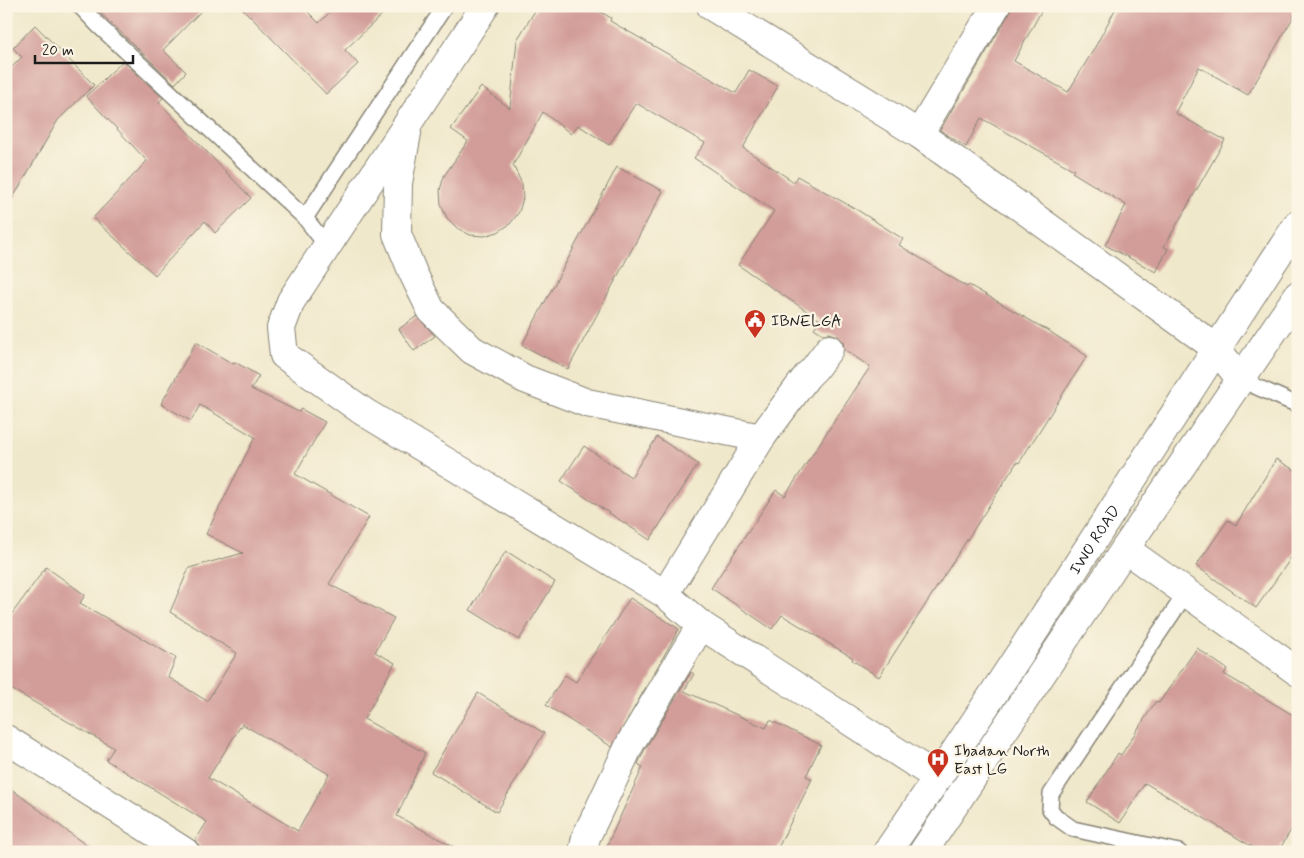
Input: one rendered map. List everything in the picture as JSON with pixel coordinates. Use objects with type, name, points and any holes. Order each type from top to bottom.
[{"type":"main road","points":[[485,6],[291,301],[281,328],[284,355],[364,412],[665,594],[701,625],[938,778]]},
{"type":"main road","points":[[710,6],[919,134],[1216,348],[1240,380]]},
{"type":"main road","points":[[919,134],[996,6]]},
{"type":"main road","points":[[409,122],[398,183],[397,234],[431,310],[472,350],[524,379],[587,403],[761,438]]},
{"type":"main road","name":"IWO ROAD","points":[[887,852],[1083,558],[1216,348],[1298,224]]},
{"type":"main road","name":"IWO ROAD","points":[[923,852],[1125,549],[1298,295]]},
{"type":"main road","points":[[665,594],[761,438],[829,349]]},
{"type":"main road","points":[[1125,549],[1298,672]]},
{"type":"main road","points":[[583,852],[586,837],[631,742],[701,625]]},
{"type":"main road","points":[[6,739],[185,852]]},
{"type":"lane","points":[[80,6],[99,26],[305,218],[327,246]]},
{"type":"lane","points":[[305,218],[445,6]]},
{"type":"lane","points":[[1240,380],[1298,405]]},
{"type":"lane","points":[[1179,852],[1073,829],[1056,817],[1050,809],[1051,794],[1186,592]]},
{"type":"building","points":[[93,6],[206,6],[163,50],[186,72],[175,84]]},
{"type":"building","points":[[240,6],[302,6],[319,23],[336,6],[391,6],[345,50],[358,64],[326,94]]},
{"type":"building","points":[[538,6],[591,6],[611,18],[610,21],[736,93],[749,70],[778,86],[743,148],[794,182],[797,176],[859,211],[903,239],[899,245],[967,287],[969,285],[1052,333],[1087,356],[879,677],[852,660],[853,658],[782,615],[772,629],[711,588],[776,490],[785,496],[870,367],[844,349],[843,342],[838,336],[830,333],[823,334],[814,328],[820,320],[738,265],[774,211],[694,158],[705,143],[636,103],[609,145],[578,125],[571,134],[543,112],[513,165],[522,184],[523,198],[519,212],[510,224],[498,232],[484,236],[470,235],[457,228],[447,218],[441,205],[440,190],[444,176],[468,141],[451,129],[481,87],[510,108],[517,40]]},
{"type":"building","points":[[1012,6],[1044,6],[1014,61],[1068,92],[1117,6],[1298,6],[1248,95],[1199,67],[1175,113],[1225,140],[1164,247],[1168,249],[1156,272],[1105,245],[1126,205],[1072,172],[1074,170],[981,118],[966,147],[940,130]]},
{"type":"building","points":[[35,25],[94,85],[58,120],[6,210],[6,73],[22,57],[13,48]]},
{"type":"building","points":[[123,61],[163,98],[159,102],[251,198],[215,233],[205,221],[155,275],[93,218],[147,161],[86,96]]},
{"type":"building","points":[[617,167],[663,191],[568,369],[522,345]]},
{"type":"building","points":[[417,316],[435,336],[414,351],[399,329]]},
{"type":"building","points":[[196,342],[233,364],[235,362],[259,376],[251,389],[299,412],[301,409],[325,422],[295,474],[369,517],[329,584],[394,618],[375,652],[395,663],[364,719],[425,753],[397,816],[463,852],[200,852],[199,845],[195,841],[207,822],[106,760],[114,748],[6,686],[6,622],[46,567],[85,595],[80,603],[176,658],[168,677],[207,701],[237,653],[170,612],[189,568],[243,553],[206,534],[255,437],[200,405],[191,421],[161,404]],"holes":[[[242,724],[329,774],[298,831],[208,778]]]},
{"type":"building","points":[[657,437],[698,464],[650,540],[561,481],[584,446],[631,477]]},
{"type":"building","points":[[1276,459],[1298,472],[1298,548],[1256,608],[1196,566],[1228,520],[1236,525]]},
{"type":"building","points":[[506,551],[555,582],[519,640],[470,610]]},
{"type":"building","points":[[630,598],[679,629],[612,747],[546,705],[565,675],[576,682]]},
{"type":"building","points":[[1197,648],[1227,669],[1224,674],[1298,718],[1298,818],[1278,852],[1261,852],[1145,783],[1120,823],[1087,802],[1118,753],[1121,755],[1156,701],[1159,703]]},
{"type":"building","points":[[691,672],[694,674],[684,691],[766,728],[770,720],[821,745],[806,776],[812,779],[776,852],[604,852],[643,767],[638,764],[645,749]]},
{"type":"building","points":[[478,693],[544,733],[497,812],[431,772]]},
{"type":"building","points":[[6,785],[95,852],[6,852]]},
{"type":"place","name":"IBNELGA","points":[[755,339]]},
{"type":"place","name":"Ibadan North East LG","points":[[938,778]]}]
